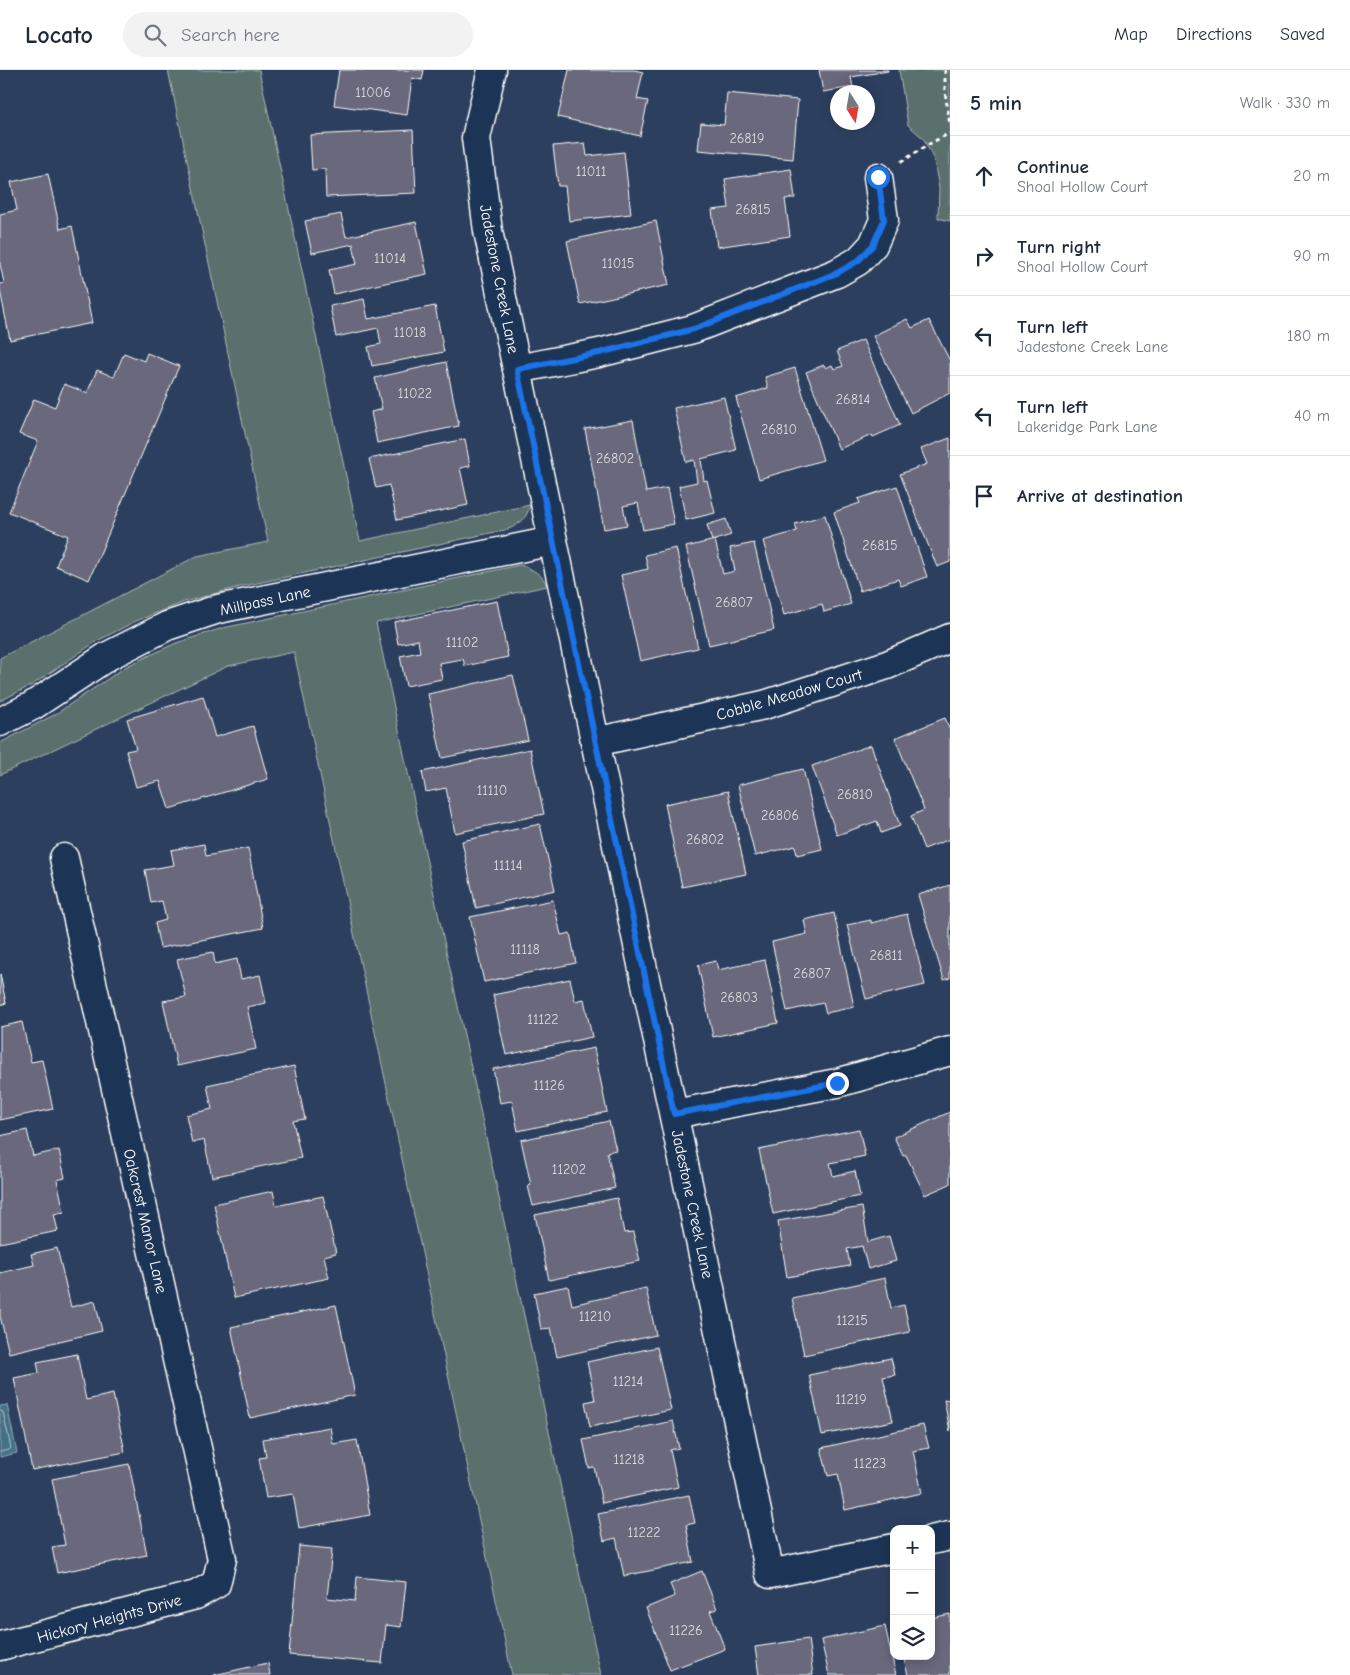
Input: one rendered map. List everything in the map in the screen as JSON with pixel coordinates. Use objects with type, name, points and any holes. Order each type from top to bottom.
[{"type":"street","name":"Jadestone Creek Lane","points":[[492,70],[476,138],[488,231],[770,1574],[890,1549]]},
{"type":"street","points":[[517,369],[599,353],[694,329],[837,273],[858,261],[873,245],[884,220],[878,177]]},
{"type":"street","name":"Millpass Lane","points":[[0,722],[32,706],[108,656],[167,626],[210,612],[553,542]]},
{"type":"street","name":"Cobble Meadow Court","points":[[595,742],[764,705],[887,665],[950,638]]},
{"type":"street","name":"Oakcrest Manor Lane","points":[[64,858],[222,1559],[216,1584]]},
{"type":"street","points":[[674,1114],[837,1083],[950,1051]]},
{"type":"street","points":[[935,1539],[950,1536]]},
{"type":"street","name":"Hickory Heights Drive","points":[[0,1646],[196,1596],[216,1584]]},
{"type":"path","points":[[944,70],[950,125]]},
{"type":"path","points":[[878,177],[950,133]]},
{"type":"green space","points":[[168,70],[259,70],[360,541],[530,505],[523,520],[509,529],[239,587],[184,602],[136,621],[97,641],[32,685],[0,701],[0,658],[197,556],[268,542]]},
{"type":"green space","points":[[899,70],[950,70],[950,221],[938,218],[939,189],[934,160],[923,138],[908,125]]},
{"type":"green space","points":[[520,565],[536,572],[543,578],[547,586],[376,623],[601,1675],[512,1675],[294,652],[228,666],[0,775],[0,743],[54,715],[127,666],[176,643],[223,628]]},
{"type":"water","points":[[7,1405],[17,1453],[0,1457],[0,1406]]},
{"type":"building","points":[[339,70],[424,70],[422,80],[412,78],[407,115],[334,105]]},
{"type":"building","points":[[569,70],[634,70],[643,72],[637,99],[648,101],[640,136],[558,117]]},
{"type":"building","points":[[819,70],[888,70],[851,77],[853,85],[830,85],[830,91],[823,92]]},
{"type":"building","points":[[727,93],[798,100],[793,159],[698,150],[701,123],[724,125]]},
{"type":"building","points":[[413,130],[416,193],[326,197],[325,169],[312,170],[310,135]]},
{"type":"building","points":[[585,143],[587,156],[624,152],[631,214],[569,221],[565,186],[558,186],[553,146]]},
{"type":"building","points":[[791,169],[795,198],[785,199],[790,236],[717,247],[712,210],[729,208],[725,179]]},
{"type":"building","points":[[48,174],[60,229],[72,226],[92,323],[10,340],[0,290],[0,284],[4,283],[0,264],[0,214],[17,210],[11,182]]},
{"type":"building","points":[[341,214],[346,237],[416,222],[427,274],[334,294],[329,270],[357,264],[353,244],[312,253],[305,221]]},
{"type":"building","points":[[656,221],[669,285],[580,304],[567,241]]},
{"type":"building","points":[[364,299],[368,319],[435,306],[444,352],[372,366],[368,347],[381,344],[378,328],[336,337],[330,306]]},
{"type":"building","points":[[907,319],[912,328],[929,320],[950,361],[950,393],[911,413],[873,336]]},
{"type":"building","points":[[863,340],[900,425],[839,449],[806,372],[824,365],[826,368],[832,365],[834,369],[843,366],[837,351]]},
{"type":"building","points":[[124,353],[144,361],[147,353],[179,366],[89,580],[56,566],[68,536],[9,512],[38,441],[19,434],[34,399],[55,407],[64,384],[87,393],[97,370],[114,377]]},
{"type":"building","points":[[446,362],[459,426],[377,443],[371,412],[382,409],[375,378]]},
{"type":"building","points":[[795,368],[823,460],[759,479],[736,398],[768,388],[765,377]]},
{"type":"building","points":[[724,397],[736,450],[701,459],[704,481],[707,480],[715,513],[686,520],[679,486],[697,482],[694,460],[686,462],[674,408]]},
{"type":"building","points":[[633,420],[646,492],[667,488],[674,524],[643,530],[638,503],[623,506],[627,525],[604,529],[585,429]]},
{"type":"building","points":[[950,438],[950,562],[937,567],[900,474],[927,464],[921,449]]},
{"type":"building","points":[[465,439],[470,466],[460,468],[468,505],[397,520],[389,485],[376,488],[369,459]]},
{"type":"building","points":[[897,486],[927,577],[901,586],[898,579],[860,591],[834,512],[860,503],[858,499]]},
{"type":"building","points":[[825,515],[851,604],[824,612],[822,604],[784,615],[763,541],[797,531],[795,524]]},
{"type":"building","points":[[726,519],[731,535],[712,541],[707,525]]},
{"type":"building","points":[[715,540],[723,574],[735,571],[730,548],[754,543],[774,630],[709,645],[686,547]]},
{"type":"building","points":[[676,548],[698,648],[640,661],[621,575],[648,569],[645,555]]},
{"type":"building","points":[[497,601],[508,657],[465,666],[463,659],[439,663],[442,679],[406,686],[400,656],[420,652],[418,640],[398,644],[394,622]]},
{"type":"building","points":[[513,675],[528,740],[442,758],[428,694]]},
{"type":"building","points":[[203,696],[215,737],[253,726],[268,779],[169,809],[160,781],[136,787],[126,751],[136,749],[127,719]]},
{"type":"building","points":[[945,718],[950,730],[950,839],[924,849],[911,816],[924,810],[895,738]]},
{"type":"building","points":[[871,745],[900,826],[881,833],[877,821],[837,835],[812,766]]},
{"type":"building","points":[[530,749],[544,814],[455,833],[446,788],[426,792],[422,772]]},
{"type":"building","points":[[803,769],[822,849],[797,855],[795,846],[755,856],[738,785]]},
{"type":"building","points":[[728,791],[746,874],[682,887],[665,804]]},
{"type":"building","points":[[540,824],[555,890],[476,908],[462,841]]},
{"type":"building","points":[[204,844],[206,856],[248,848],[263,928],[160,948],[155,923],[166,920],[162,901],[151,903],[145,870],[174,865],[171,850]]},
{"type":"building","points":[[950,885],[950,978],[944,980],[918,895]]},
{"type":"building","points":[[553,900],[561,935],[570,933],[576,963],[484,982],[470,917]]},
{"type":"building","points":[[834,913],[854,1007],[826,1013],[823,1003],[787,1011],[772,942],[807,934],[804,920]]},
{"type":"building","points":[[907,914],[925,985],[866,999],[847,925],[871,920],[871,923]]},
{"type":"building","points":[[213,952],[215,964],[237,959],[241,979],[260,975],[266,1003],[247,1007],[256,1049],[177,1066],[163,1001],[186,997],[177,959]]},
{"type":"building","points":[[765,960],[778,1023],[713,1037],[698,965],[716,961],[718,970]]},
{"type":"building","points":[[0,974],[6,1003],[0,1005]]},
{"type":"building","points":[[570,979],[575,1001],[584,999],[592,1037],[506,1055],[493,995]]},
{"type":"building","points":[[22,1022],[31,1062],[42,1060],[53,1109],[0,1120],[0,1027]]},
{"type":"building","points":[[594,1048],[607,1112],[518,1131],[512,1101],[500,1103],[493,1069]]},
{"type":"building","points":[[294,1066],[305,1119],[293,1121],[301,1158],[212,1177],[204,1140],[192,1143],[186,1115],[212,1109],[207,1085]]},
{"type":"building","points":[[950,1112],[950,1184],[925,1195],[906,1155],[903,1156],[894,1137]]},
{"type":"building","points":[[609,1121],[616,1150],[607,1152],[615,1188],[533,1206],[528,1186],[531,1185],[521,1140]]},
{"type":"building","points":[[859,1129],[865,1156],[830,1163],[833,1176],[855,1171],[860,1196],[773,1214],[759,1150]]},
{"type":"building","points":[[27,1130],[33,1156],[59,1150],[65,1178],[57,1180],[64,1212],[54,1214],[58,1231],[0,1243],[0,1136]]},
{"type":"building","points":[[273,1191],[276,1206],[323,1196],[336,1253],[324,1256],[329,1278],[234,1298],[214,1204]]},
{"type":"building","points":[[617,1198],[624,1233],[633,1232],[640,1261],[549,1280],[535,1215]]},
{"type":"building","points":[[862,1207],[868,1242],[889,1236],[896,1261],[868,1269],[862,1246],[847,1249],[850,1266],[787,1277],[778,1221]]},
{"type":"building","points":[[57,1248],[71,1307],[95,1301],[102,1331],[9,1353],[0,1316],[0,1273],[34,1265],[31,1254]]},
{"type":"building","points":[[885,1278],[891,1308],[904,1305],[910,1332],[804,1355],[792,1298]]},
{"type":"building","points":[[568,1286],[572,1305],[646,1288],[656,1335],[557,1357],[551,1328],[541,1329],[534,1293]]},
{"type":"building","points":[[336,1305],[355,1395],[250,1418],[231,1327]]},
{"type":"building","points":[[657,1347],[671,1410],[590,1427],[585,1402],[595,1400],[587,1362]]},
{"type":"building","points":[[77,1354],[86,1400],[113,1394],[125,1452],[32,1470],[14,1378],[39,1373],[37,1362]]},
{"type":"building","points":[[891,1358],[895,1375],[883,1377],[893,1421],[822,1435],[809,1375]]},
{"type":"building","points":[[950,1399],[950,1431],[944,1400]]},
{"type":"building","points":[[673,1421],[679,1448],[670,1450],[678,1487],[602,1503],[594,1467],[589,1468],[583,1440]]},
{"type":"building","points":[[923,1425],[929,1448],[913,1451],[922,1493],[845,1510],[838,1474],[828,1476],[821,1448]]},
{"type":"building","points":[[330,1427],[333,1444],[357,1440],[370,1515],[299,1528],[293,1494],[266,1498],[259,1458],[266,1457],[263,1439]]},
{"type":"building","points":[[129,1464],[147,1555],[57,1573],[52,1547],[65,1545],[52,1479]]},
{"type":"building","points":[[689,1495],[695,1523],[686,1525],[693,1562],[624,1576],[616,1538],[604,1541],[598,1514]]},
{"type":"building","points":[[299,1546],[332,1549],[327,1598],[355,1601],[357,1577],[406,1582],[401,1627],[386,1625],[382,1663],[289,1655]]},
{"type":"building","points":[[702,1571],[717,1609],[710,1611],[725,1649],[670,1670],[646,1608],[675,1596],[670,1584]]},
{"type":"building","points":[[950,1614],[950,1675],[908,1675],[904,1660],[935,1660],[935,1617]]},
{"type":"building","points":[[885,1626],[890,1648],[890,1660],[893,1660],[896,1675],[829,1675],[821,1640]]},
{"type":"building","points":[[808,1639],[813,1675],[759,1675],[755,1647]]},
{"type":"building","points":[[268,1663],[270,1675],[214,1675]]},
{"type":"route","points":[[837,1083],[674,1114],[517,369],[599,353],[694,329],[837,273],[858,261],[873,245],[884,220],[878,177]]}]
